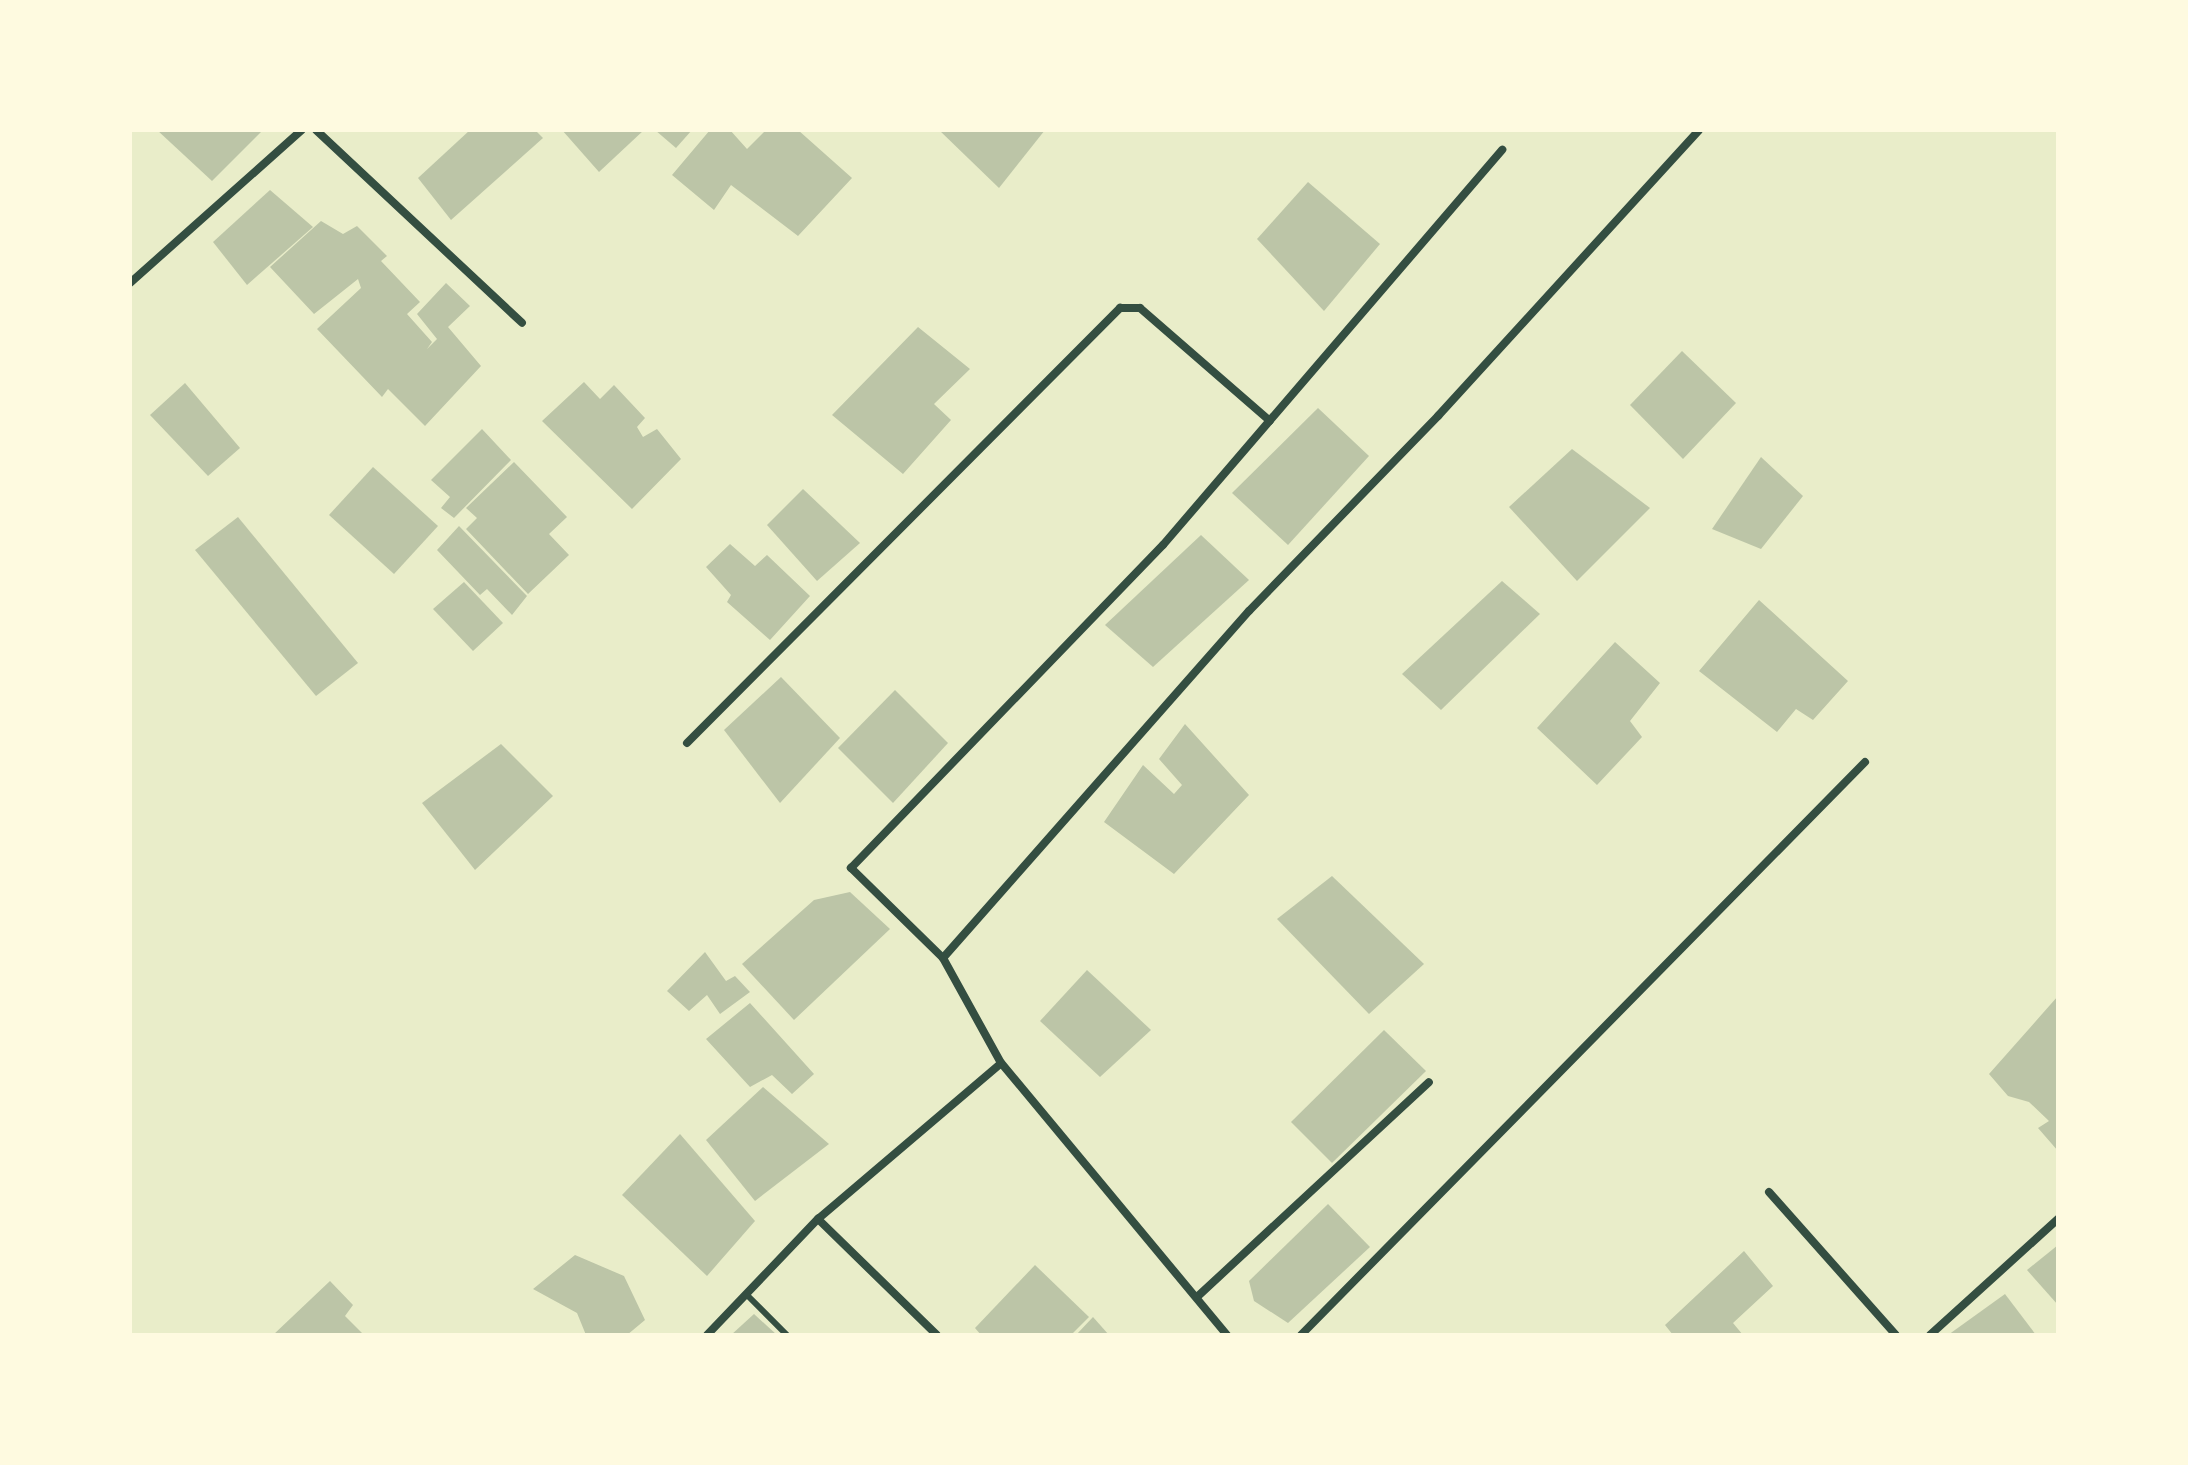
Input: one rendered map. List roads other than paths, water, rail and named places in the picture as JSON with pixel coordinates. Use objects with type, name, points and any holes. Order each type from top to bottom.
[{"type":"street","points":[[130,283],[302,130]]},
{"type":"street","points":[[316,130],[522,323]]},
{"type":"street","points":[[943,958],[1249,611],[1438,416],[1699,130]]},
{"type":"street","points":[[1227,1335],[1001,1063],[943,958],[851,868],[1163,545],[1502,150]]},
{"type":"street","points":[[687,743],[1120,308],[1140,308],[1270,421]]},
{"type":"street","points":[[1301,1335],[1865,762]]},
{"type":"street","points":[[707,1335],[818,1219],[1001,1063]]},
{"type":"street","points":[[1197,1297],[1429,1082]]},
{"type":"street","points":[[1769,1192],[1896,1335]]},
{"type":"street","points":[[818,1219],[937,1335]]},
{"type":"street","points":[[1930,1335],[2058,1219]]},
{"type":"lane","points":[[746,1294],[787,1335]]}]
